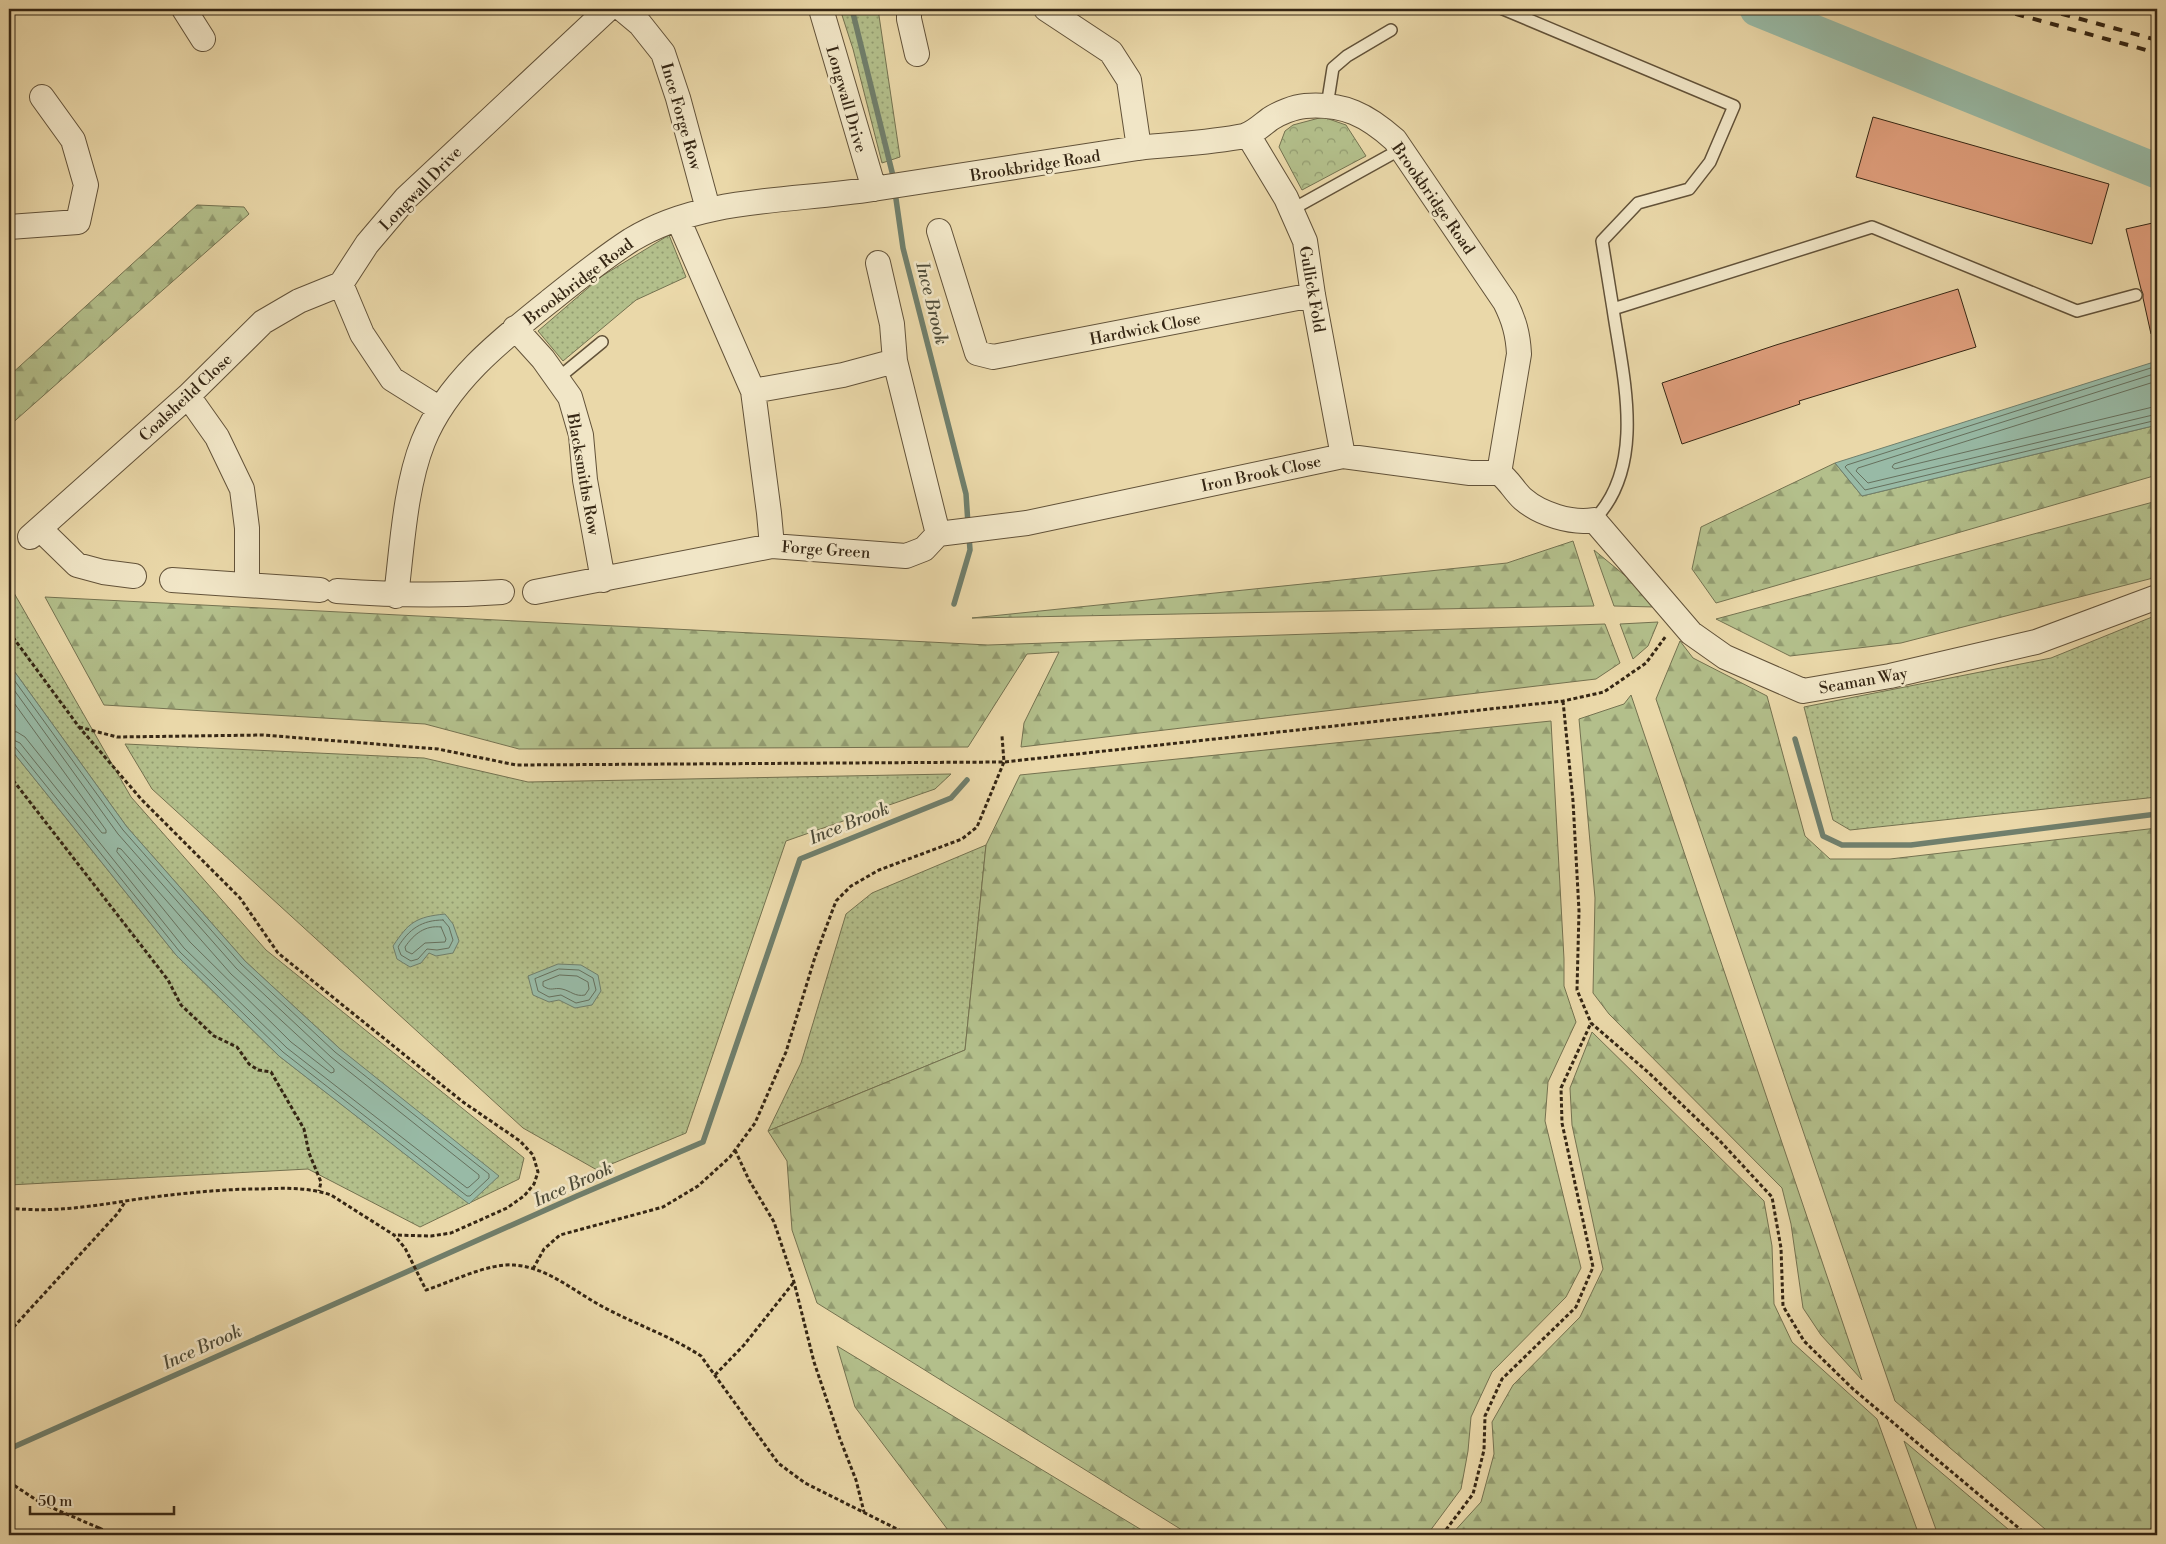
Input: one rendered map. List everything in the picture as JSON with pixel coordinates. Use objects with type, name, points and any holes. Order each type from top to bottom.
[{"type":"street","points":[[184,9],[202,39]]},
{"type":"street","name":"Longwall Drive","points":[[341,284],[367,244],[406,198],[608,9]]},
{"type":"street","name":"Ince Forge Row","points":[[622,9],[640,24],[663,53],[678,98],[708,209]]},
{"type":"street","name":"Longwall Drive","points":[[821,9],[879,188]]},
{"type":"street","points":[[909,9],[908,19],[917,54]]},
{"type":"street","points":[[1046,9],[1111,52],[1129,80],[1139,148]]},
{"type":"street","points":[[9,227],[78,222],[86,185],[73,140],[42,97]]},
{"type":"street","name":"Brookbridge Road","points":[[396,596],[412,481],[423,443],[440,409],[471,371],[515,328],[595,264],[634,238],[678,219],[708,209],[879,188],[1139,148],[1248,135],[1273,117],[1301,106],[1327,106],[1352,111],[1373,121],[1395,140],[1514,318],[1518,336],[1518,354],[1498,473]]},
{"type":"street","name":"Gullick Fold","points":[[1248,135],[1291,210],[1306,241],[1313,295],[1343,456]]},
{"type":"street","name":"Forge Green","points":[[678,219],[753,391],[772,546],[906,556],[924,549],[942,533]]},
{"type":"street","name":"Hardwick Close","points":[[939,231],[977,353],[993,357],[1313,295]]},
{"type":"street","points":[[878,262],[892,324],[895,361],[942,533]]},
{"type":"street","points":[[341,284],[362,334],[392,379],[440,409]]},
{"type":"street","name":"Coalsheild Close","points":[[134,576],[77,566],[35,533],[188,396],[264,322],[299,301],[341,284]]},
{"type":"street","name":"Blacksmiths Row","points":[[515,328],[543,359],[570,396],[581,435],[585,480],[602,580]]},
{"type":"street","points":[[753,391],[843,375],[895,361]]},
{"type":"street","points":[[188,396],[217,436],[242,489],[247,528],[247,584]]},
{"type":"street","name":"Iron Brook Close","points":[[942,533],[1027,523],[1343,456],[1470,473],[1498,473]]},
{"type":"street","points":[[1498,473],[1506,478],[1529,504],[1543,511],[1580,522],[1594,520]]},
{"type":"street","name":"Seaman Way","points":[[1594,520],[1691,633],[1725,657],[1804,691],[1890,676],[2036,642],[2157,597]]},
{"type":"street","points":[[535,592],[772,546]]},
{"type":"street","points":[[172,580],[396,596],[444,596],[502,592]]},
{"type":"lane","points":[[1503,9],[1734,106],[1710,162],[1689,189],[1638,203],[1602,241],[1628,414],[1620,474],[1604,510],[1594,520]]},
{"type":"lane","points":[[1327,106],[1333,68],[1347,56],[1391,30]]},
{"type":"lane","points":[[1291,210],[1401,149]]},
{"type":"lane","points":[[1613,309],[1872,227],[2077,311],[2136,294]]},
{"type":"lane","points":[[558,380],[602,342]]},
{"type":"path","points":[[79,727],[117,737],[263,734],[429,748],[516,765],[1004,762],[1563,701],[1604,692],[1646,662],[1680,618]]},
{"type":"path","points":[[9,632],[79,727],[142,800],[240,898],[278,953],[463,1102],[520,1141],[533,1155],[538,1172],[534,1184],[524,1196],[507,1208],[451,1233],[431,1236],[394,1236]]},
{"type":"path","points":[[1563,701],[1573,801],[1579,911],[1577,990],[1591,1023],[1649,1073],[1719,1140],[1772,1197],[1782,1248],[1782,1306],[1804,1341],[1853,1389],[2027,1535]]},
{"type":"path","points":[[533,1269],[544,1249],[560,1235],[663,1207],[698,1186],[735,1150],[756,1123],[786,1052],[816,956],[836,901],[851,886],[879,870],[962,839],[977,827],[1004,762],[1002,736]]},
{"type":"path","points":[[9,775],[168,980],[181,1004],[214,1036],[237,1047],[250,1064],[258,1070],[271,1072],[304,1129],[309,1153],[321,1182],[319,1191]]},
{"type":"path","points":[[1442,1535],[1473,1494],[1484,1450],[1485,1416],[1502,1379],[1576,1307],[1593,1267],[1562,1123],[1561,1088],[1591,1023]]},
{"type":"path","points":[[735,1150],[749,1180],[774,1222],[794,1282],[814,1362],[856,1480],[864,1512]]},
{"type":"path","points":[[9,1208],[37,1211],[71,1209],[235,1189],[298,1188],[331,1195],[394,1236],[405,1248],[426,1290],[490,1268],[513,1264],[533,1269],[555,1278],[608,1310],[684,1345],[700,1356],[778,1463],[805,1483],[909,1535]]},
{"type":"path","points":[[9,1332],[118,1213],[125,1201]]},
{"type":"path","points":[[714,1375],[744,1345],[794,1282]]},
{"type":"path","points":[[9,1482],[41,1503],[116,1535]]},
{"type":"path","points":[[97,1535],[99,1528]]},
{"type":"green space","points":[[840,9],[878,9],[900,157],[882,163],[853,49]]},
{"type":"green space","points":[[1323,117],[1346,125],[1366,156],[1302,190],[1279,147],[1285,131],[1293,125]]},
{"type":"green space","points":[[197,205],[244,207],[249,214],[9,426],[9,376]]},
{"type":"green space","points":[[669,235],[686,277],[636,300],[563,361],[538,331],[602,276]]},
{"type":"green space","points":[[2157,425],[2157,475],[1716,603],[1692,569],[1701,527],[1835,463],[1862,496]]},
{"type":"green space","points":[[2157,501],[2157,577],[1901,643],[1790,656],[1716,619]]},
{"type":"green space","points":[[1573,541],[1594,606],[972,618],[1507,563]]},
{"type":"green space","points":[[1594,550],[1634,583],[1656,607],[1614,606]]},
{"type":"green space","points":[[9,592],[14,593],[131,797],[266,950],[524,1158],[519,1179],[420,1227],[308,1169],[9,1185],[9,747],[176,955],[279,1056],[469,1203],[339,1048],[245,961],[127,827],[9,664]]},
{"type":"green space","points":[[45,597],[988,645],[1605,624],[1620,663],[1596,679],[1021,747],[1024,723],[1059,652],[1027,654],[968,747],[519,749],[425,724],[104,705]]},
{"type":"green space","points":[[2157,615],[2157,797],[1850,830],[1833,820],[1804,707],[2051,658]]},
{"type":"green space","points":[[1658,622],[1648,646],[1633,659],[1620,624]]},
{"type":"green space","points":[[1680,641],[1693,658],[1767,696],[1805,836],[1830,859],[1890,859],[2157,828],[2157,1535],[2052,1535],[1895,1401],[1656,699]]},
{"type":"green space","points":[[1631,695],[1862,1380],[1821,1335],[1803,1308],[1791,1224],[1782,1188],[1609,1014],[1593,993],[1595,898],[1579,719],[1624,704]]},
{"type":"green space","points":[[1551,721],[1564,986],[1576,1022],[1548,1082],[1545,1121],[1581,1268],[1566,1297],[1492,1372],[1471,1417],[1468,1451],[1461,1489],[1427,1535],[1190,1535],[817,1303],[792,1230],[787,1161],[768,1131],[965,1050],[986,845],[1020,775]]},
{"type":"green space","points":[[125,744],[424,758],[528,782],[951,774],[935,789],[786,841],[686,1133],[597,1170],[523,1128],[152,789]]},
{"type":"green space","points":[[986,845],[965,1050],[768,1131],[801,1063],[846,914],[872,893]]},
{"type":"green space","points":[[1592,1032],[1764,1201],[1772,1246],[1774,1304],[1792,1342],[1877,1419],[1919,1535],[1451,1535],[1481,1502],[1494,1454],[1492,1422],[1513,1385],[1580,1317],[1603,1269],[1572,1125],[1570,1088]]},
{"type":"green space","points":[[837,1346],[1150,1535],[951,1534],[855,1407]]},
{"type":"green space","points":[[1904,1441],[2015,1535],[1938,1535]]},
{"type":"water","points":[[2157,361],[2157,425],[1862,496],[1835,463]]},
{"type":"water","points":[[9,664],[127,827],[245,961],[339,1048],[499,1176],[469,1204],[279,1056],[176,955],[9,747]]},
{"type":"water","points":[[445,914],[453,924],[459,941],[453,953],[436,956],[429,953],[421,963],[410,967],[397,959],[393,946],[409,926],[420,919]]},
{"type":"water","points":[[558,964],[581,965],[598,975],[601,991],[592,1005],[575,1008],[559,1000],[549,1002],[533,995],[528,976]]},
{"type":"building","points":[[1873,117],[2109,184],[2092,244],[1856,177]]},
{"type":"building","points":[[2157,222],[2157,334],[2151,334],[2126,229]]},
{"type":"building","points":[[1958,289],[1976,347],[1799,401],[1800,404],[1682,444],[1662,383],[1776,345]]},
{"type":"waterway","name":"Ince Brook","points":[[852,9],[894,180]]},
{"type":"waterway","points":[[1757,9],[2157,171]]},
{"type":"waterway","name":"Ince Brook","points":[[895,192],[903,248],[966,494],[968,524]]},
{"type":"waterway","name":"Ince Brook","points":[[954,604],[970,550],[969,536]]},
{"type":"waterway","points":[[1795,739],[1823,836],[1842,845],[1911,845],[2157,814]]},
{"type":"waterway","name":"Ince Brook","points":[[9,1449],[577,1196],[703,1142],[800,859],[951,798],[967,780]]},
{"type":"railway","points":[[1998,9],[2157,53]]},
{"type":"railway","points":[[2044,9],[2157,40]]}]
